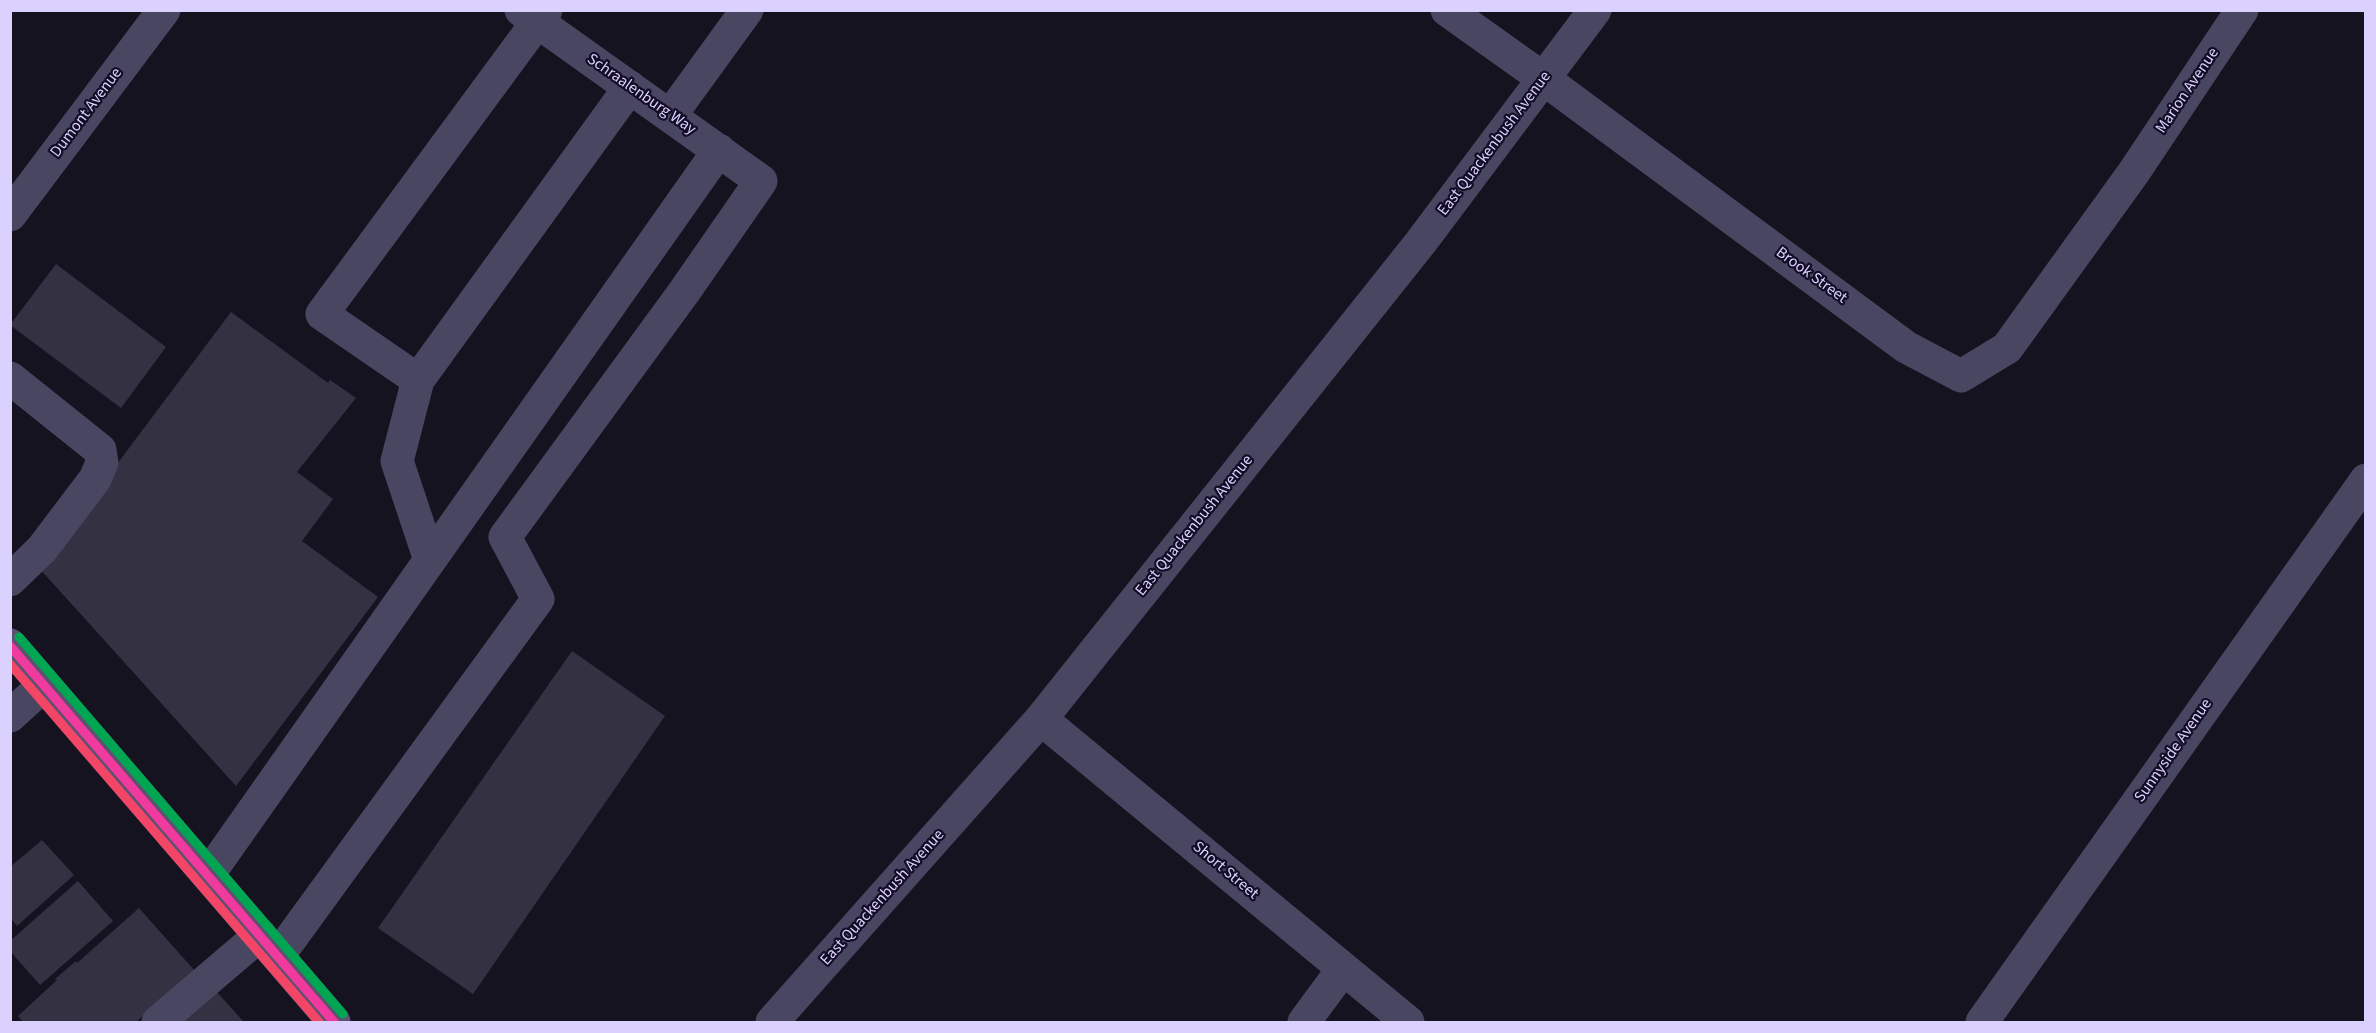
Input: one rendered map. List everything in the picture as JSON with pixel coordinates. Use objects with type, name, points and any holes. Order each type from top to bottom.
[{"type":"main road","points":[[10,645],[334,1023]]},
{"type":"street","points":[[670,116],[747,10]]},
{"type":"street","name":"Brook Street","points":[[1447,10],[1906,346],[1961,376],[2007,348],[2134,172]]},
{"type":"street","name":"East Quackenbush Avenue","points":[[772,1023],[1041,719],[1421,242],[1595,10]]},
{"type":"street","name":"Marion Avenue","points":[[2134,172],[2242,10]]},
{"type":"street","name":"Dumont Avenue","points":[[10,215],[159,12]]},
{"type":"street","points":[[418,380],[322,314],[535,14]]},
{"type":"street","name":"Schraalenburg Way","points":[[269,945],[538,599],[505,537],[684,292],[761,181],[630,87],[535,14]]},
{"type":"street","points":[[430,560],[397,461],[418,380],[630,87]]},
{"type":"street","points":[[207,875],[718,150]]},
{"type":"street","points":[[10,378],[100,450],[102,464],[94,480],[42,549],[10,580]]},
{"type":"street","name":"Sunnyside Avenue","points":[[1982,1023],[2366,480]]},
{"type":"street","points":[[10,716],[44,685]]},
{"type":"street","name":"Short Street","points":[[1041,719],[1408,1023]]},
{"type":"street","points":[[158,1023],[269,945]]},
{"type":"street","points":[[1304,1023],[1343,969]]},
{"type":"building","points":[[56,264],[166,347],[121,408],[10,325]]},
{"type":"building","points":[[231,312],[328,383],[330,380],[356,398],[297,472],[333,499],[302,541],[378,597],[236,786],[39,568]]},
{"type":"building","points":[[572,651],[665,716],[473,994],[378,928]]},
{"type":"building","points":[[42,840],[74,875],[17,926],[12,920],[10,922],[10,867]]},
{"type":"building","points":[[78,881],[113,921],[40,985],[10,951],[10,941]]},
{"type":"building","points":[[139,908],[195,971],[136,1022],[23,1022],[18,1016],[57,980],[55,979],[76,961],[77,963]]},
{"type":"building","points":[[215,990],[244,1022],[178,1022]]},
{"type":"transit line","points":[[19,637],[343,1014]]},
{"type":"transit line","points":[[10,646],[334,1022]]},
{"type":"transit line","points":[[10,664],[319,1022]]}]
